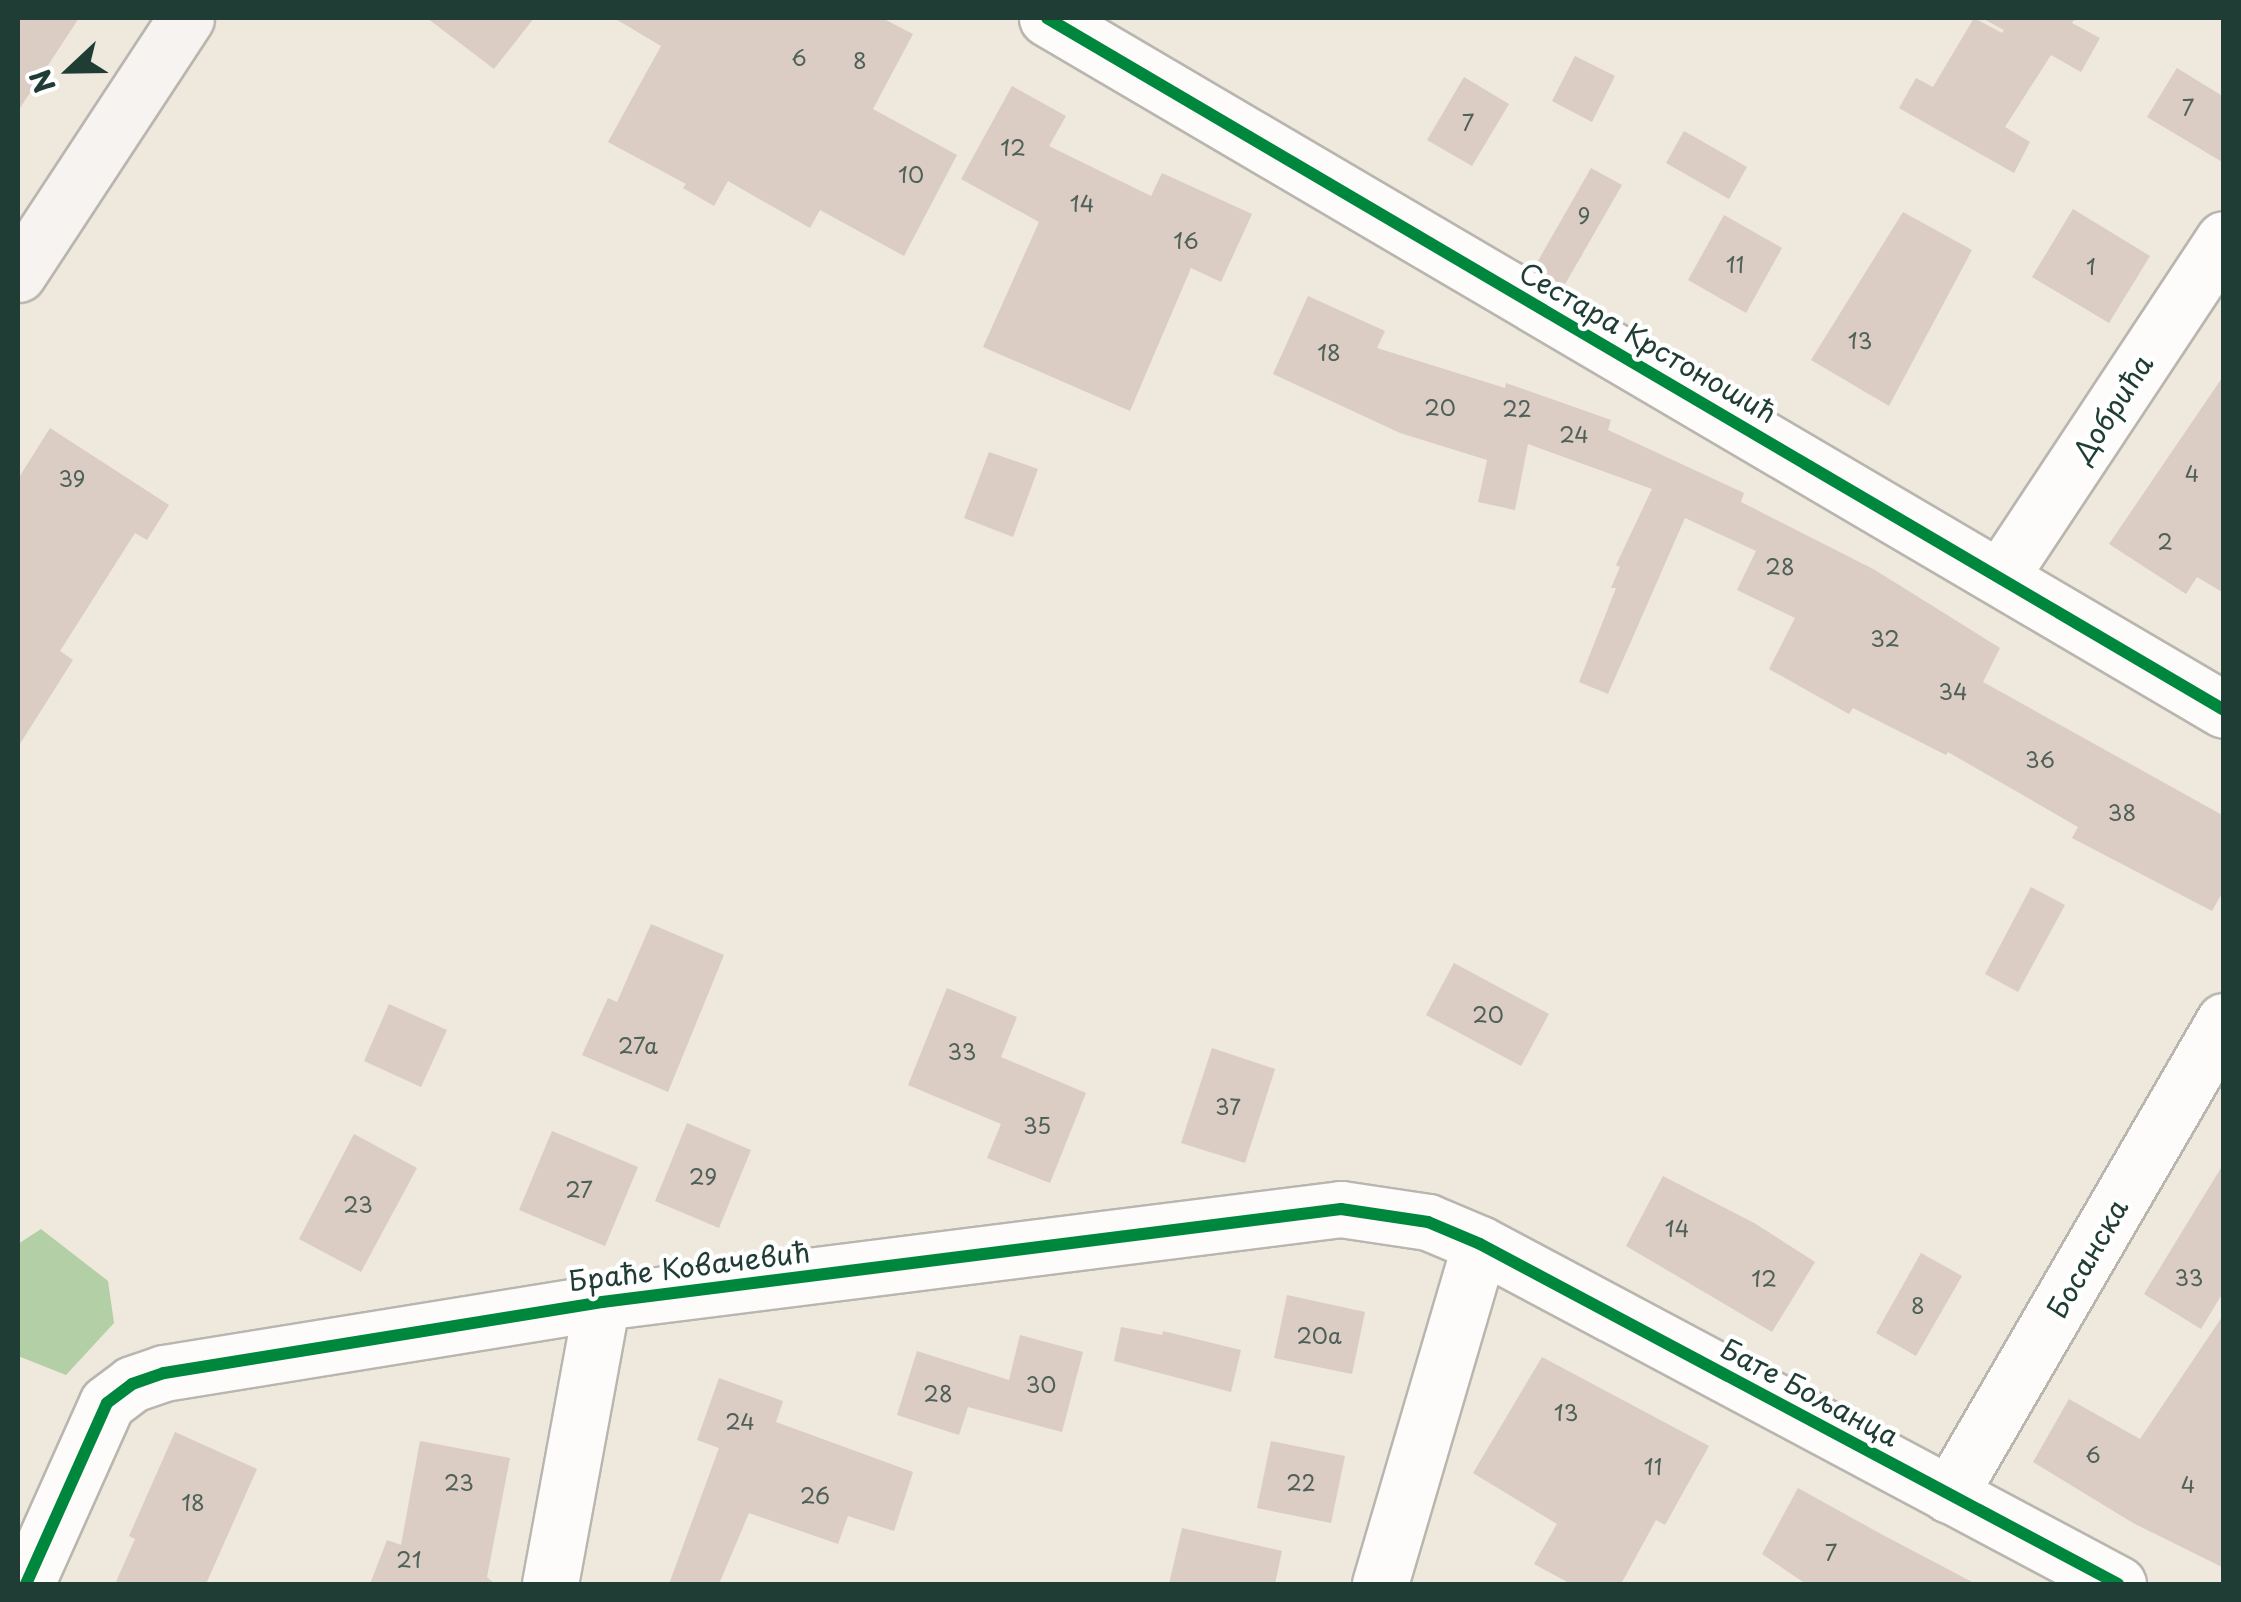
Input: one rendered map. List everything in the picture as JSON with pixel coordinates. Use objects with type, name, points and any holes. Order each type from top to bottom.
[{"type":"main road","points":[[18,274],[186,18]]},
{"type":"street","name":"Сестара Крстоношић","points":[[1047,18],[2224,710]]},
{"type":"street","name":"Добрића","points":[[2000,577],[2224,239]]},
{"type":"street","name":"Босанска","points":[[1949,1495],[2224,1022]]},
{"type":"street","name":"Браће Ковачевић","points":[[26,1584],[107,1403],[132,1384],[195,1364],[602,1302],[1341,1209],[1428,1222],[1480,1244]]},
{"type":"street","name":"Бате Бољанца","points":[[1480,1244],[2118,1584]]},
{"type":"street","points":[[1380,1584],[1480,1244]]},
{"type":"street","points":[[550,1584],[602,1302]]},
{"type":"green space","points":[[41,1229],[108,1281],[114,1323],[66,1375],[18,1356],[18,1244]]},
{"type":"building","points":[[18,18],[79,18],[18,111]]},
{"type":"building","points":[[427,18],[534,18],[494,69]]},
{"type":"building","points":[[614,18],[882,18],[913,34],[873,109],[957,155],[904,256],[820,210],[810,228],[728,181],[714,206],[683,188],[686,184],[608,142],[661,46]]},
{"type":"building","points":[[1974,18],[2002,33],[2004,30],[1982,18],[2075,18],[2072,23],[2100,38],[2081,72],[2051,55],[2005,127],[2030,142],[2014,173],[1899,108],[1916,78],[1933,87]]},
{"type":"building","points":[[1575,56],[1615,76],[1592,122],[1552,101]]},
{"type":"building","points":[[2177,68],[2224,97],[2224,163],[2147,117]]},
{"type":"building","points":[[1464,77],[1509,104],[1472,166],[1427,140]]},
{"type":"building","points":[[1012,86],[1066,116],[1049,146],[1151,196],[1162,173],[1252,214],[1221,282],[1191,268],[1130,411],[983,347],[1039,222],[961,179]]},
{"type":"building","points":[[1684,131],[1747,167],[1729,199],[1666,163]]},
{"type":"building","points":[[1591,168],[1622,185],[1564,286],[1534,268]]},
{"type":"building","points":[[2073,209],[2150,256],[2109,323],[2032,277]]},
{"type":"building","points":[[1903,212],[1972,250],[1889,406],[1811,360]]},
{"type":"building","points":[[1724,215],[1782,248],[1746,313],[1688,280]]},
{"type":"building","points":[[1308,296],[1385,331],[1377,348],[1505,388],[1506,383],[1611,420],[1608,430],[1744,493],[1741,502],[1875,570],[2000,648],[1983,682],[2224,816],[2224,890],[2212,911],[2072,838],[2078,827],[1948,752],[1946,755],[1853,708],[1849,714],[1769,669],[1795,618],[1737,590],[1756,551],[1685,518],[1608,694],[1579,682],[1616,588],[1611,588],[1620,567],[1616,565],[1652,489],[1528,444],[1515,510],[1478,502],[1487,460],[1400,433],[1273,374]]},
{"type":"building","points":[[2224,375],[2224,593],[2197,577],[2186,594],[2109,544]]},
{"type":"building","points":[[50,428],[169,505],[147,540],[135,533],[60,651],[73,660],[18,747],[18,479]]},
{"type":"building","points":[[989,452],[1038,469],[1013,537],[964,518]]},
{"type":"building","points":[[2031,887],[2065,905],[2018,992],[1985,974]]},
{"type":"building","points":[[651,924],[724,955],[668,1092],[582,1055],[608,998],[617,1002]]},
{"type":"building","points":[[1454,963],[1549,1014],[1521,1066],[1426,1015]]},
{"type":"building","points":[[947,988],[1017,1017],[1001,1057],[1086,1093],[1050,1183],[987,1158],[1001,1124],[908,1085]]},
{"type":"building","points":[[389,1004],[447,1030],[421,1087],[364,1061]]},
{"type":"building","points":[[1212,1048],[1275,1069],[1245,1163],[1181,1143]]},
{"type":"building","points":[[687,1123],[751,1150],[719,1228],[655,1201]]},
{"type":"building","points":[[552,1131],[638,1167],[605,1246],[519,1210]]},
{"type":"building","points":[[354,1134],[417,1168],[361,1272],[299,1239]]},
{"type":"building","points":[[2224,1163],[2224,1291],[2201,1329],[2144,1294]]},
{"type":"building","points":[[1663,1176],[1756,1224],[1815,1262],[1772,1332],[1626,1246]]},
{"type":"building","points":[[1921,1253],[1962,1276],[1916,1356],[1876,1333]]},
{"type":"building","points":[[1287,1295],[1365,1312],[1352,1374],[1274,1358]]},
{"type":"building","points":[[2224,1314],[2224,1568],[2133,1523],[2033,1462],[2069,1399],[2140,1439]]},
{"type":"building","points":[[1121,1327],[1162,1335],[1163,1331],[1241,1350],[1231,1392],[1114,1361]]},
{"type":"building","points":[[1020,1335],[1083,1352],[1062,1432],[968,1407],[959,1435],[897,1415],[917,1351],[1009,1380]]},
{"type":"building","points":[[1542,1357],[1709,1446],[1665,1525],[1656,1520],[1621,1584],[1571,1584],[1534,1564],[1557,1524],[1473,1473]]},
{"type":"building","points":[[719,1378],[783,1401],[776,1422],[913,1472],[894,1531],[848,1516],[838,1544],[749,1513],[719,1584],[669,1584],[719,1448],[697,1440]]},
{"type":"building","points":[[175,1432],[257,1469],[206,1584],[115,1584],[135,1539],[129,1536]]},
{"type":"building","points":[[420,1441],[510,1458],[487,1577],[495,1584],[370,1584],[387,1540],[401,1545]]},
{"type":"building","points":[[1271,1441],[1345,1456],[1331,1523],[1257,1508]]},
{"type":"building","points":[[1798,1488],[1976,1584],[1806,1584],[1762,1554]]},
{"type":"building","points":[[1182,1528],[1282,1551],[1275,1584],[1169,1584]]},
{"type":"cycle path","points":[[1047,18],[2224,710]]},
{"type":"cycle path","points":[[26,1584],[107,1403],[132,1384],[164,1373],[602,1302],[1341,1209],[1428,1222],[1480,1244],[2118,1584]]}]
